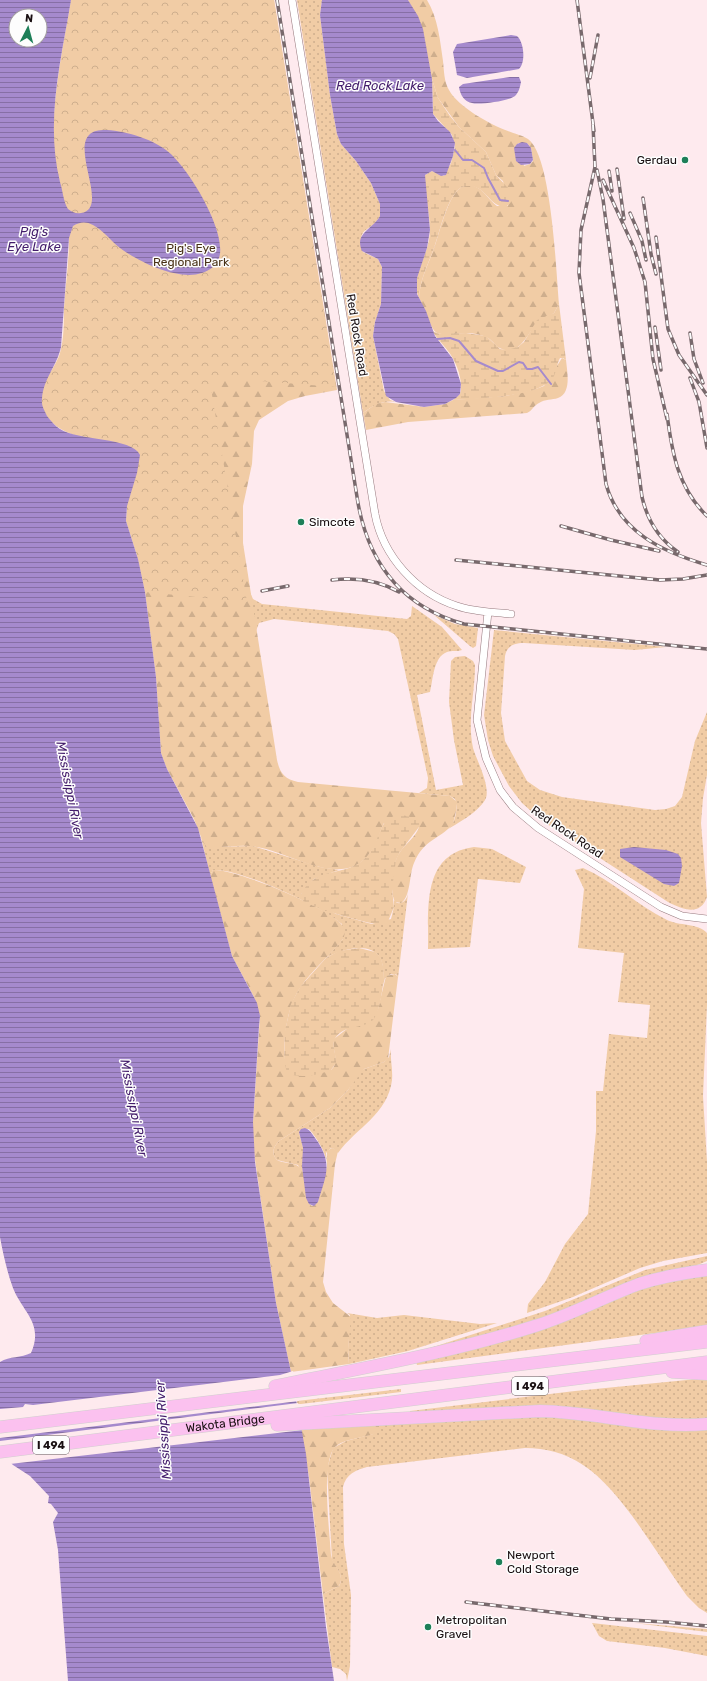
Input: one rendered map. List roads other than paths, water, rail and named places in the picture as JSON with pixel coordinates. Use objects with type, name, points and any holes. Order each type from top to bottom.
[{"type":"highway","points":[[185,1404],[397,1362],[535,1326],[577,1311],[650,1281],[707,1270]]},
{"type":"highway","points":[[513,1364],[707,1331]]},
{"type":"highway","name":"I 494","points":[[513,1364],[707,1342]]},
{"type":"highway","name":"I 494","points":[[657,1370],[707,1362]]},
{"type":"highway","name":"Wakota Bridge","points":[[0,1427],[513,1364]]},
{"type":"highway","points":[[657,1370],[697,1375],[707,1374]]},
{"type":"highway","name":"Wakota Bridge","points":[[0,1452],[657,1370]]},
{"type":"highway","points":[[190,1429],[540,1411],[572,1412],[672,1425],[707,1424]]},
{"type":"highway","points":[[0,1420],[98,1415]]},
{"type":"highway","points":[[0,1460],[102,1439]]},
{"type":"street","name":"Red Rock Road","points":[[292,0],[378,526],[392,557],[422,588],[455,605],[488,612],[511,614]]},
{"type":"street","name":"Red Rock Road","points":[[488,612],[478,720],[486,758],[503,795],[519,812],[538,828],[661,907],[682,916],[707,919]]},
{"type":"water","points":[[0,0],[71,0],[59,68],[54,114],[56,159],[66,206],[68,209],[79,213],[90,208],[92,198],[91,185],[85,155],[85,143],[90,134],[103,130],[128,133],[144,138],[160,146],[175,158],[204,200],[212,216],[220,247],[218,261],[210,269],[202,273],[192,275],[182,274],[159,269],[137,259],[120,248],[97,227],[88,223],[83,222],[73,226],[69,238],[61,347],[47,379],[43,392],[42,403],[47,416],[60,429],[79,436],[127,445],[135,449],[140,455],[137,473],[127,506],[126,521],[138,559],[145,592],[156,677],[161,753],[167,769],[198,828],[232,956],[257,1003],[260,1016],[253,1122],[255,1162],[276,1303],[291,1372],[306,1454],[326,1627],[334,1681],[68,1681],[58,1550],[53,1522],[58,1513],[51,1504],[48,1503],[49,1496],[30,1476],[13,1465],[0,1452],[0,1362],[31,1353],[35,1334],[31,1319],[13,1288],[0,1237]]},
{"type":"water","name":"Red Rock Lake","points":[[322,0],[408,0],[418,16],[423,29],[432,79],[433,114],[450,132],[455,143],[453,156],[446,175],[441,176],[432,171],[425,175],[430,230],[427,248],[417,278],[417,294],[426,311],[435,336],[453,359],[461,384],[460,394],[445,404],[424,407],[396,402],[386,396],[373,336],[375,322],[381,304],[382,267],[378,259],[362,251],[360,245],[362,235],[380,216],[380,204],[371,183],[356,161],[341,144],[337,134],[330,95],[320,15]]},
{"type":"water","points":[[511,35],[517,36],[523,47],[523,62],[519,69],[467,78],[457,75],[453,52],[457,44]]},
{"type":"water","points":[[519,77],[521,82],[519,89],[512,98],[487,103],[472,103],[461,95],[459,87],[463,84]]},
{"type":"water","points":[[522,142],[527,143],[531,148],[533,160],[530,164],[521,165],[516,161],[514,148],[517,144]]},
{"type":"water","points":[[634,847],[666,850],[678,854],[681,858],[682,866],[679,883],[674,886],[664,884],[620,857],[620,849]]},
{"type":"water","points":[[305,1128],[311,1132],[323,1150],[326,1165],[323,1185],[318,1202],[314,1206],[309,1204],[306,1198],[302,1166],[303,1148],[299,1132],[301,1129]]},
{"type":"waterway","points":[[455,150],[463,160],[472,160],[484,168],[500,200],[508,201]]},
{"type":"waterway","points":[[437,339],[450,338],[459,341],[476,361],[498,371],[503,371],[519,362],[523,363],[527,369],[538,367],[551,384]]},
{"type":"railway","points":[[277,0],[358,503],[363,525],[380,564],[392,580],[423,606],[442,616],[464,624],[707,649]]},
{"type":"railway","points":[[577,0],[594,131]]},
{"type":"railway","points":[[590,78],[598,35]]},
{"type":"railway","points":[[593,125],[595,167],[581,230],[579,273],[606,484],[612,501],[621,515],[645,538],[674,554],[707,565]]},
{"type":"railway","points":[[617,169],[624,219]]},
{"type":"railway","points":[[597,170],[603,199],[642,497],[647,513],[655,528],[665,541],[678,552]]},
{"type":"railway","points":[[609,171],[612,191]]},
{"type":"railway","points":[[603,180],[634,248],[645,282],[653,359],[667,419]]},
{"type":"railway","points":[[643,198],[651,254],[656,274]]},
{"type":"railway","points":[[630,213],[642,241],[646,260]]},
{"type":"railway","points":[[656,237],[668,329],[679,355],[707,395]]},
{"type":"railway","points":[[655,327],[661,370]]},
{"type":"railway","points":[[690,333],[694,359],[703,383]]},
{"type":"railway","points":[[690,378],[699,402],[707,448]]},
{"type":"railway","points":[[667,414],[674,456],[683,482],[689,494],[707,516]]},
{"type":"railway","points":[[561,526],[611,540],[659,551]]},
{"type":"railway","points":[[456,560],[660,580],[683,579],[707,575]]},
{"type":"railway","points":[[332,580],[366,580],[399,592]]},
{"type":"railway","points":[[262,591],[288,586]]},
{"type":"railway","points":[[466,1602],[611,1619],[707,1626]]},
{"type":"place","name":"Gerdau","points":[[685,160]]},
{"type":"place","name":"Simcote","points":[[301,522]]},
{"type":"place","name":"Newport Cold Storage","points":[[499,1562]]},
{"type":"place","name":"Metropolitan Gravel","points":[[428,1627]]},
{"type":"water label","name":"Pig's Eye Lake","points":[[34,238]]},
{"type":"water label","name":"Mississippi River","points":[[70,790]]},
{"type":"water label","name":"Mississippi River","points":[[134,1108]]},
{"type":"water label","name":"Mississippi River","points":[[163,1430]]},
{"type":"park label","name":"Pig's Eye Regional Park","points":[[191,255]]}]
